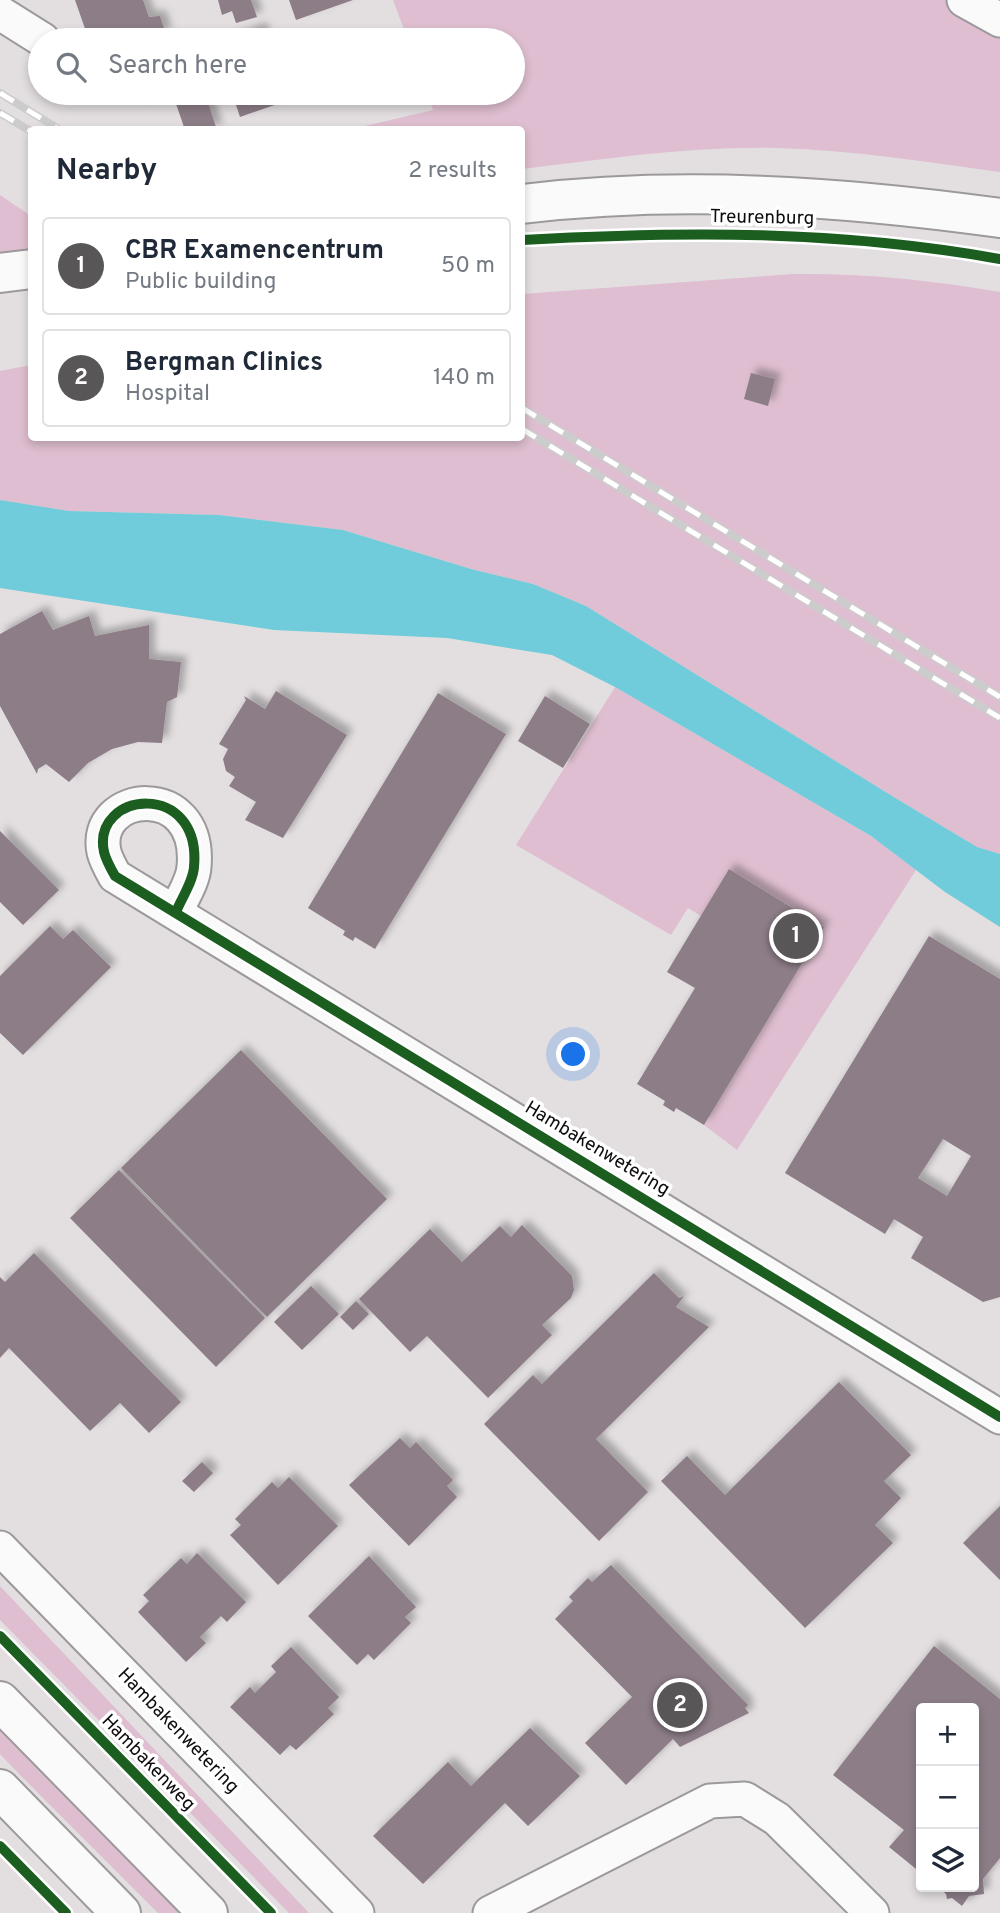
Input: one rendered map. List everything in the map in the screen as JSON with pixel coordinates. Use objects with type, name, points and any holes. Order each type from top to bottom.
[{"type":"main road","name":"Treurenburg","points":[[525,204],[658,195],[770,197],[876,203],[1000,218]]},
{"type":"main road","points":[[0,273],[28,270]]},
{"type":"main road","points":[[0,1701],[208,1913]]},
{"type":"main road","points":[[0,1789],[121,1913]]},
{"type":"street","points":[[964,0],[1000,20]]},
{"type":"street","points":[[0,13],[28,31]]},
{"type":"street","name":"Hambakenwetering","points":[[176,912],[1000,1417]]},
{"type":"street","name":"Hambakenwetering","points":[[0,1548],[356,1913]]},
{"type":"street","points":[[490,1913],[710,1801],[745,1799],[778,1819],[872,1913]]},
{"type":"shaded area","points":[[393,0],[952,0],[1000,28],[1000,172],[861,154],[777,148],[681,151],[525,169],[525,126],[365,126],[433,110],[431,105],[525,105],[525,28],[404,28]]},
{"type":"shaded area","points":[[0,195],[28,214],[28,249],[0,253]]},
{"type":"shaded area","points":[[793,274],[897,278],[1000,292],[1000,854],[977,847],[586,606],[533,584],[471,569],[343,530],[219,515],[69,511],[0,500],[0,371],[28,366],[28,441],[525,441],[525,294]]},
{"type":"shaded area","points":[[615,687],[871,836],[916,870],[737,1150],[704,1125],[824,927],[729,869],[701,916],[688,908],[671,935],[516,845]]},
{"type":"shaded area","points":[[0,1586],[309,1913],[289,1913],[0,1620]]},
{"type":"shaded area","points":[[0,1722],[189,1913],[158,1913],[20,1775],[0,1754]]},
{"type":"water","points":[[0,500],[69,511],[219,515],[343,530],[471,569],[533,584],[586,606],[977,847],[1000,854],[1000,927],[945,892],[871,836],[615,687],[552,655],[447,638],[274,630],[0,588]]},
{"type":"building","points":[[75,0],[143,0],[149,17],[160,16],[164,28],[85,28]]},
{"type":"building","points":[[218,0],[251,0],[257,17],[236,23],[232,11],[222,15]]},
{"type":"building","points":[[289,0],[353,0],[296,20]]},
{"type":"building","points":[[176,105],[209,105],[216,126],[184,126]]},
{"type":"building","points":[[236,105],[274,105],[240,117]]},
{"type":"building","points":[[751,373],[775,379],[768,406],[744,399]]},
{"type":"building","points":[[42,611],[53,630],[89,616],[95,636],[149,625],[149,659],[181,662],[177,697],[167,702],[162,743],[138,742],[112,749],[88,763],[69,782],[46,764],[38,769],[37,774],[0,706],[0,634]]},
{"type":"building","points":[[276,691],[347,735],[283,838],[245,820],[256,802],[229,786],[235,777],[226,771],[223,759],[228,749],[219,744],[246,700],[244,696],[265,709]]},
{"type":"building","points":[[438,693],[506,734],[375,949],[355,937],[353,941],[343,935],[345,931],[308,908]]},
{"type":"building","points":[[545,696],[590,724],[563,768],[518,741]]},
{"type":"building","points":[[0,831],[59,890],[23,925],[0,902]]},
{"type":"building","points":[[729,869],[824,927],[704,1125],[676,1108],[674,1112],[663,1105],[665,1101],[637,1084],[695,988],[667,972]]},
{"type":"building","points":[[50,926],[63,939],[73,930],[111,967],[23,1055],[0,1033],[0,976]]},
{"type":"building","points":[[929,936],[1000,979],[1000,1297],[983,1302],[911,1258],[923,1237],[894,1219],[885,1234],[785,1173]],"holes":[[[943,1139],[971,1156],[947,1196],[918,1178]]]},
{"type":"building","points":[[241,1050],[387,1199],[267,1317],[121,1168]]},
{"type":"building","points":[[119,1170],[265,1318],[216,1367],[70,1218]]},
{"type":"building","points":[[522,1225],[572,1276],[574,1290],[571,1298],[542,1325],[552,1335],[488,1398],[427,1336],[410,1352],[359,1299],[430,1229],[462,1262],[500,1226],[511,1237]]},
{"type":"building","points":[[34,1253],[181,1402],[149,1433],[120,1403],[90,1431],[9,1348],[0,1358],[0,1277],[5,1282]]},
{"type":"building","points":[[654,1273],[679,1298],[684,1296],[676,1307],[709,1327],[596,1439],[648,1492],[599,1541],[484,1424],[533,1375],[542,1384]]},
{"type":"building","points":[[311,1286],[339,1314],[302,1350],[274,1322]]},
{"type":"building","points":[[356,1301],[369,1314],[353,1330],[340,1317]]},
{"type":"building","points":[[839,1382],[911,1455],[884,1481],[901,1498],[875,1525],[893,1543],[805,1628],[661,1481],[687,1456],[725,1495]]},
{"type":"building","points":[[400,1438],[410,1448],[416,1442],[453,1480],[447,1486],[457,1497],[409,1546],[349,1485]]},
{"type":"building","points":[[202,1462],[213,1473],[194,1492],[182,1481]]},
{"type":"building","points":[[289,1477],[338,1526],[278,1585],[230,1535],[241,1525],[235,1519],[272,1482],[278,1488]]},
{"type":"building","points":[[1000,1506],[1000,1580],[963,1543]]},
{"type":"building","points":[[197,1553],[246,1602],[227,1622],[221,1616],[200,1637],[206,1643],[186,1662],[138,1612],[149,1601],[143,1595],[181,1558],[187,1564]]},
{"type":"building","points":[[369,1556],[416,1607],[405,1617],[411,1623],[374,1660],[368,1654],[357,1665],[308,1616]]},
{"type":"building","points":[[611,1565],[748,1705],[745,1708],[749,1713],[680,1747],[673,1739],[626,1785],[585,1743],[632,1697],[555,1619],[573,1601],[569,1597],[588,1578],[592,1582]]},
{"type":"building","points":[[934,1646],[1000,1699],[1000,1858],[983,1879],[984,1894],[969,1896],[962,1906],[952,1898],[947,1899],[944,1892],[979,1892],[979,1703],[916,1703],[916,1869],[889,1847],[904,1830],[833,1775]]},
{"type":"building","points":[[291,1647],[339,1697],[328,1708],[334,1714],[296,1750],[290,1745],[280,1755],[230,1707],[250,1687],[255,1693],[276,1672],[271,1666]]},
{"type":"building","points":[[530,1728],[580,1776],[528,1826],[505,1803],[423,1884],[373,1836],[448,1762],[471,1786]]},
{"type":"railway","points":[[0,93],[54,126]]},
{"type":"railway","points":[[0,113],[28,130]]},
{"type":"railway","points":[[525,410],[1000,697]]},
{"type":"railway","points":[[525,431],[1000,718]]},
{"type":"cycle path","points":[[525,240],[642,235],[761,235],[940,249],[1000,259]]},
{"type":"cycle path","points":[[176,912],[193,873],[192,839],[181,819],[166,807],[147,804],[129,807],[114,816],[104,832],[104,852],[115,876],[1000,1417]]},
{"type":"cycle path","name":"Hambakenweg","points":[[0,1636],[271,1913]]},
{"type":"cycle path","points":[[0,1846],[66,1913]]},
{"type":"place","name":"CBR Examencentrum","points":[[796,936]]},
{"type":"place","name":"Bergman Clinics","points":[[680,1705]]}]
